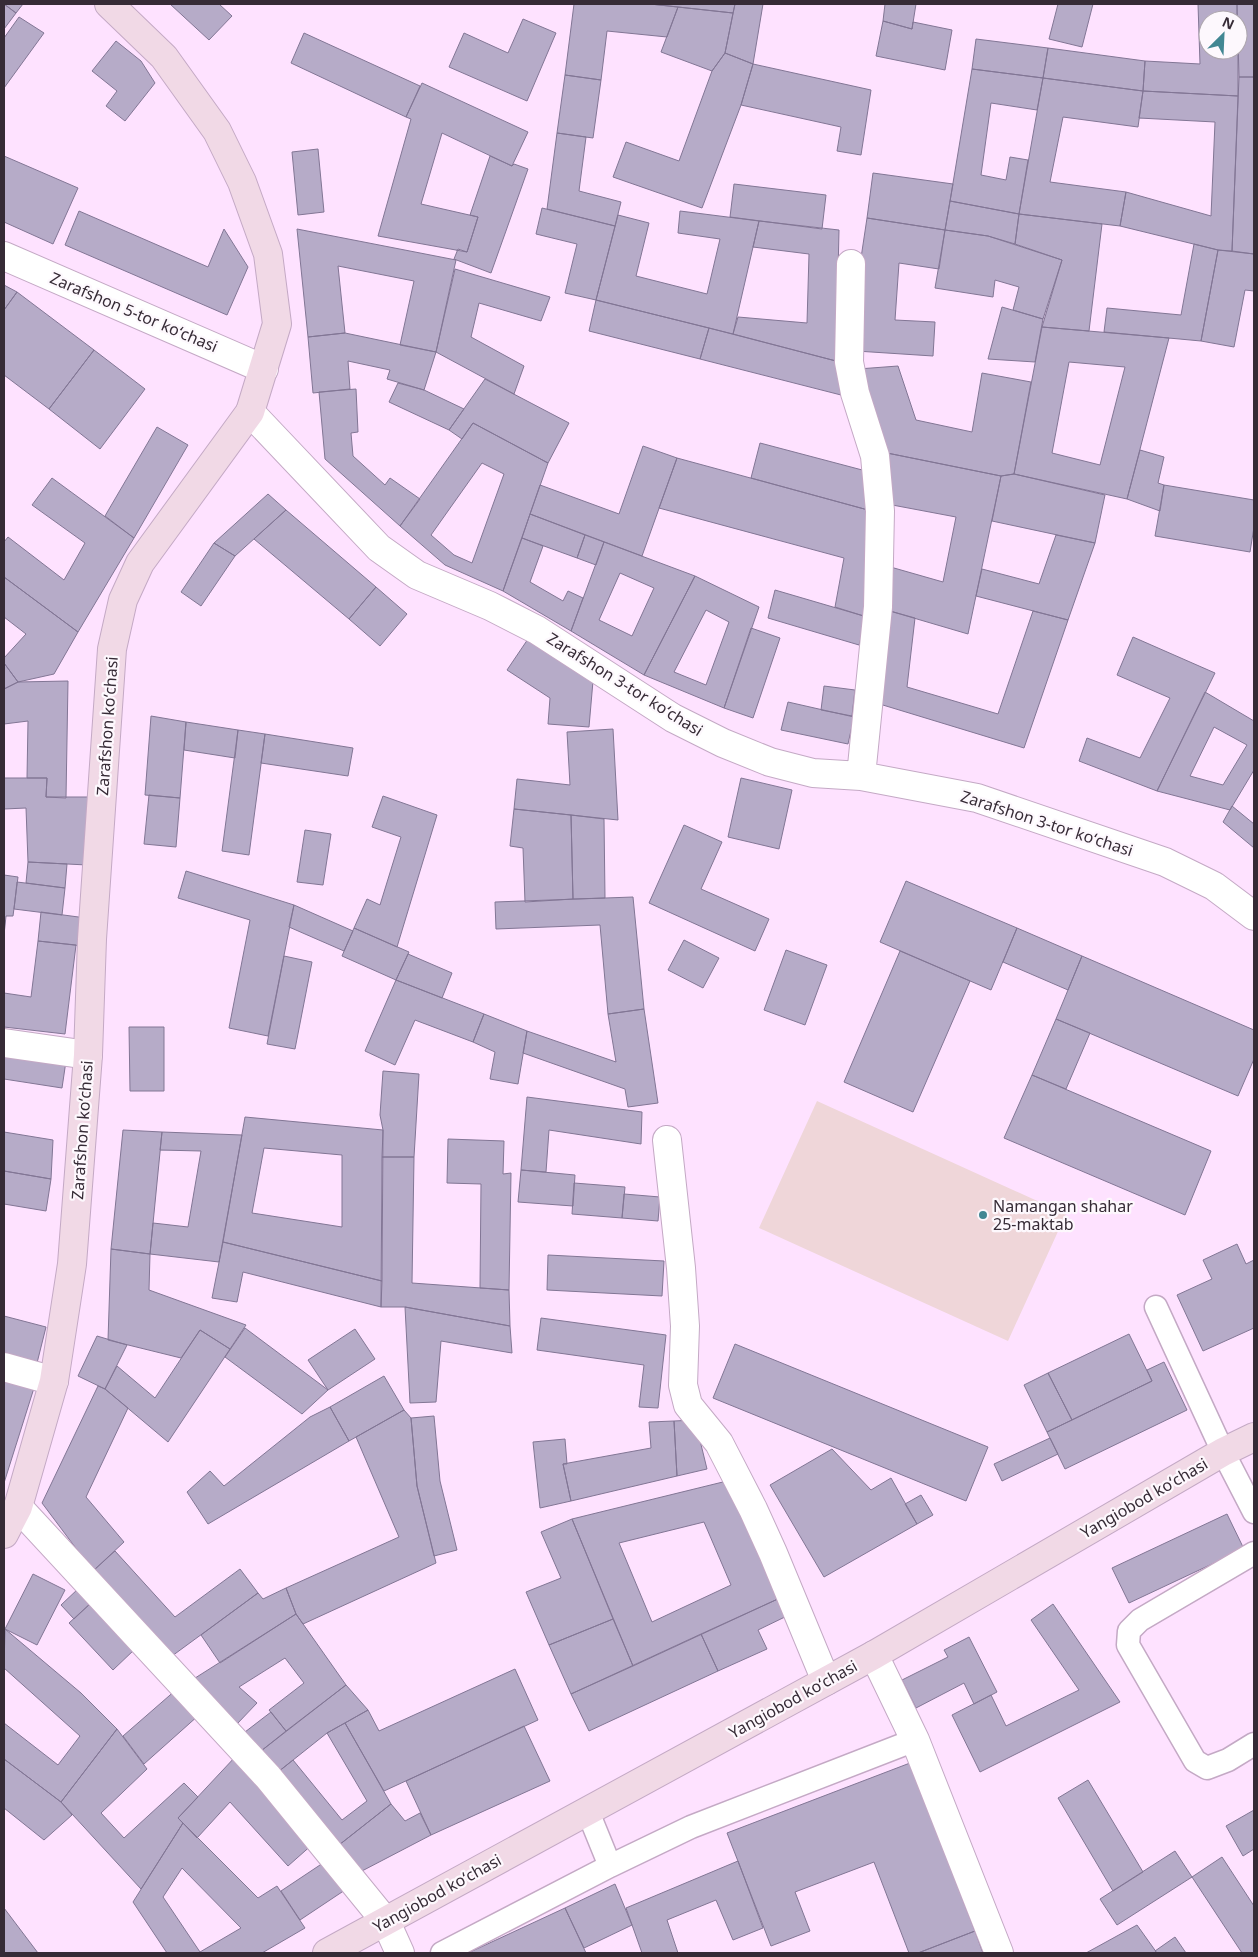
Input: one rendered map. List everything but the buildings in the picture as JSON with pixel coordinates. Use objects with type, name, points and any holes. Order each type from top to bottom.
[{"type":"street","name":"Zarafshon koʻchasi","points":[[4,1534],[18,1506],[54,1381],[72,1264],[88,1055],[92,939],[112,649],[123,600],[140,563],[250,412],[277,324],[268,254],[242,182],[217,131],[164,57],[109,4]]},
{"type":"street","name":"Zarafshon 5-tor koʻchasi","points":[[4,256],[264,369]]},
{"type":"street","points":[[851,264],[849,362],[855,393],[875,456],[880,511],[878,607],[861,776]]},
{"type":"street","name":"Zarafshon 3-tor koʻchasi","points":[[250,412],[379,548],[417,575],[490,606],[537,630],[673,718],[722,743],[770,762],[812,773],[861,776],[976,798],[1165,862],[1214,886],[1254,916]]},
{"type":"street","points":[[4,1043],[88,1055]]},
{"type":"street","points":[[666,1140],[681,1268],[685,1326],[683,1385],[688,1405],[719,1444],[753,1508],[826,1681]]},
{"type":"street","points":[[4,1367],[54,1381]]},
{"type":"street","name":"Yangiobod koʻchasi","points":[[326,1953],[874,1655],[1223,1452],[1254,1437]]},
{"type":"street","points":[[18,1506],[268,1776],[386,1922],[400,1953]]},
{"type":"street","points":[[874,1655],[915,1740],[999,1953]]},
{"type":"lane","points":[[1156,1307],[1223,1452],[1254,1512]]},
{"type":"lane","points":[[1254,1553],[1140,1620],[1129,1631],[1128,1645],[1195,1761],[1208,1768],[1228,1760],[1254,1744]]},
{"type":"lane","points":[[442,1953],[610,1866],[691,1827],[915,1740]]},
{"type":"lane","points":[[588,1812],[610,1866]]},
{"type":"shaded area","points":[[817,1101],[1066,1214],[1008,1341],[759,1228]]},
{"type":"place","name":"Namangan shahar 25-maktab","points":[[983,1215]]}]
